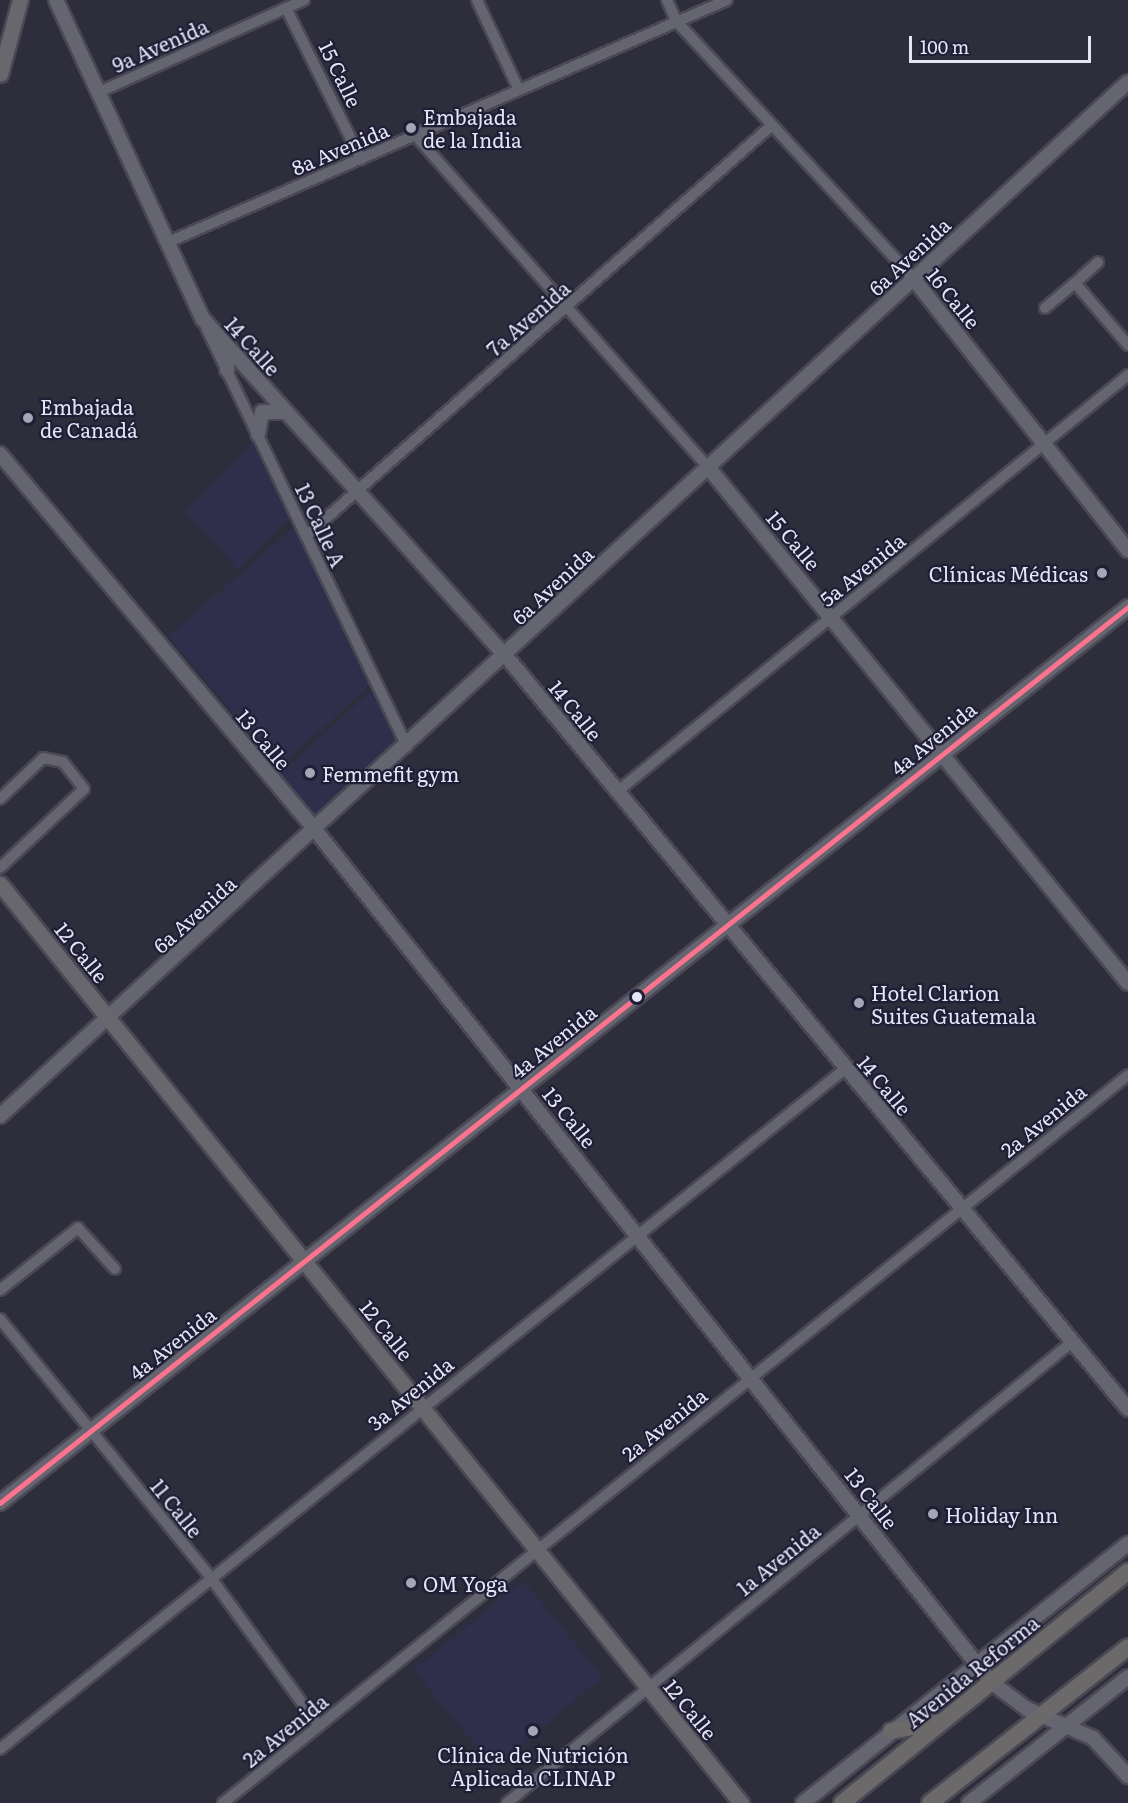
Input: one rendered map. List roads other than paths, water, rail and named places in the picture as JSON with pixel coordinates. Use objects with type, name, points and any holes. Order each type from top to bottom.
[{"type":"main road","points":[[0,74],[20,0]]},
{"type":"main road","name":"12 Calle","points":[[0,884],[741,1803]]},
{"type":"main road","name":"Avenida Reforma","points":[[842,1803],[1128,1571]]},
{"type":"main road","points":[[930,1803],[1128,1647]]},
{"type":"main road","points":[[891,1731],[942,1721]]},
{"type":"street","name":"14 Calle","points":[[56,0],[203,319],[505,655],[1128,1409]]},
{"type":"street","name":"9a Avenida","points":[[97,93],[304,0]]},
{"type":"street","points":[[477,0],[519,90]]},
{"type":"street","name":"16 Calle","points":[[667,0],[677,22],[913,278],[1128,550]]},
{"type":"street","name":"8a Avenida","points":[[166,243],[728,0]]},
{"type":"street","name":"15 Calle","points":[[286,8],[361,159]]},
{"type":"street","name":"6a Avenida","points":[[0,1116],[316,831],[1128,82]]},
{"type":"street","name":"7a Avenida","points":[[306,536],[567,309],[772,125]]},
{"type":"street","name":"15 Calle","points":[[415,135],[708,467],[1128,983]]},
{"type":"street","points":[[1045,308],[1098,262]]},
{"type":"street","points":[[1075,283],[1128,345]]},
{"type":"street","name":"13 Calle A","points":[[203,319],[407,746]]},
{"type":"street","points":[[227,370],[228,357],[236,357]]},
{"type":"street","name":"5a Avenida","points":[[618,791],[1128,375]]},
{"type":"street","points":[[258,434],[262,412],[286,412]]},
{"type":"street","name":"13 Calle","points":[[0,454],[316,831],[861,1514],[991,1682],[1041,1715],[1068,1724],[1093,1738],[1128,1776]]},
{"type":"street","name":"4a Avenida","points":[[0,1503],[306,1264],[1128,607]]},
{"type":"street","points":[[0,799],[44,758],[63,762],[84,789],[0,868]]},
{"type":"street","name":"3a Avenida","points":[[0,1749],[636,1232],[846,1068]]},
{"type":"street","name":"2a Avenida","points":[[223,1803],[1128,1075]]},
{"type":"street","points":[[0,1290],[78,1228],[115,1269]]},
{"type":"street","name":"11 Calle","points":[[0,1318],[211,1578],[319,1726]]},
{"type":"street","name":"1a Avenida","points":[[507,1803],[1072,1341]]},
{"type":"street","points":[[803,1803],[975,1662],[1128,1544]]},
{"type":"street","points":[[969,1803],[1128,1677]]},
{"type":"place","name":"Embajada de la India","points":[[411,128]]},
{"type":"place","name":"Embajada de Canadá","points":[[28,418]]},
{"type":"place","name":"Clínicas Médicas","points":[[1102,573]]},
{"type":"place","name":"Femmefit gym","points":[[310,773]]},
{"type":"place","name":"Hotel Clarion Suites Guatemala","points":[[859,1003]]},
{"type":"place","name":"Holiday Inn","points":[[933,1514]]},
{"type":"place","name":"OM Yoga","points":[[411,1583]]},
{"type":"place","name":"Clínica de Nutrición Aplicada CLINAP","points":[[533,1731]]}]
